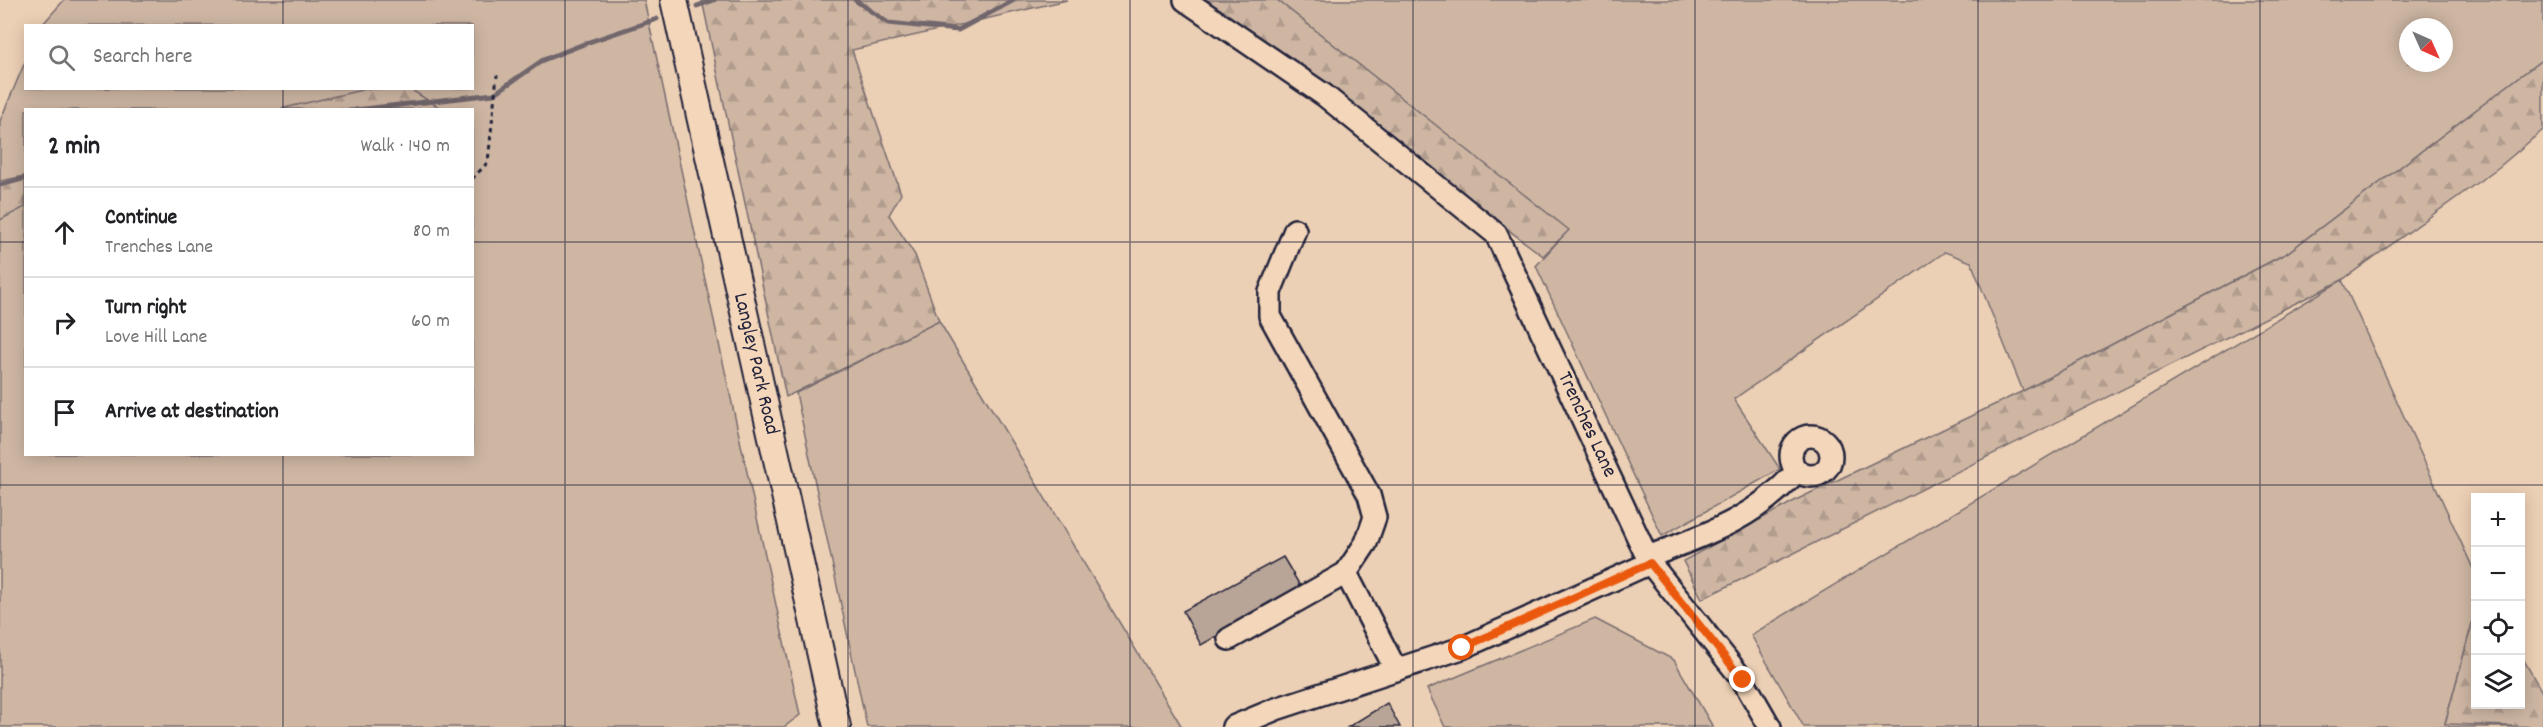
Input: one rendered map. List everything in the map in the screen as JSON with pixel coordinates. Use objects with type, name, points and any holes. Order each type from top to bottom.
[{"type":"main road","name":"Langley Park Road","points":[[674,0],[837,727]]},
{"type":"street","name":"Trenches Lane","points":[[1185,0],[1324,95],[1496,234],[1649,560],[1743,680],[1770,727]]},
{"type":"street","points":[[1228,639],[1346,573],[1366,543],[1375,517],[1369,495],[1270,316],[1270,292],[1295,230]]},
{"type":"street","points":[[1233,727],[1276,709],[1462,648],[1742,518],[1777,494],[1797,471]]},
{"type":"street","points":[[1346,573],[1396,670]]},
{"type":"path","points":[[474,177],[488,162],[497,75]]},
{"type":"green space","points":[[64,0],[644,0],[800,715],[784,727],[0,727],[0,121],[24,64],[24,90],[474,90],[474,24],[43,24]]},
{"type":"green space","points":[[702,0],[1067,0],[852,50],[901,194],[889,215],[915,255],[939,321],[786,397]]},
{"type":"green space","points":[[1203,0],[1277,0],[1569,230],[1543,256]]},
{"type":"green space","points":[[1277,0],[2543,0],[2543,59],[2287,253],[2023,391],[1971,262],[1945,252],[1734,399],[1780,469],[1662,536],[1536,266],[1568,230]]},
{"type":"green space","points":[[2543,59],[2543,130],[2499,167],[2342,280],[1702,599],[1683,561],[1800,498],[2023,391],[2287,253]]},
{"type":"green space","points":[[362,90],[412,90],[440,108],[284,108]]},
{"type":"green space","points":[[24,176],[24,208],[0,220],[0,181]]},
{"type":"green space","points":[[2342,280],[2471,564],[2471,628],[2445,723],[2513,727],[1804,727],[1751,635]]},
{"type":"green space","points":[[939,321],[1182,727],[867,727],[796,393]]},
{"type":"green space","points":[[1595,619],[1674,660],[1713,727],[1445,727],[1427,689]]},
{"type":"green space","points":[[2471,628],[2471,709],[2525,709],[2525,662],[2543,694],[2543,727],[2445,724]]},
{"type":"building","points":[[1283,557],[1302,589],[1201,645],[1183,611]]},
{"type":"building","points":[[1387,703],[1400,727],[1348,727]]},
{"type":"waterway","points":[[697,6],[714,0]]},
{"type":"waterway","points":[[855,0],[888,23],[958,30],[1014,0]]},
{"type":"waterway","points":[[373,108],[494,94],[543,60],[657,19]]},
{"type":"waterway","points":[[0,185],[24,179]]},
{"type":"route","points":[[1462,648],[1650,563],[1743,680]]}]
